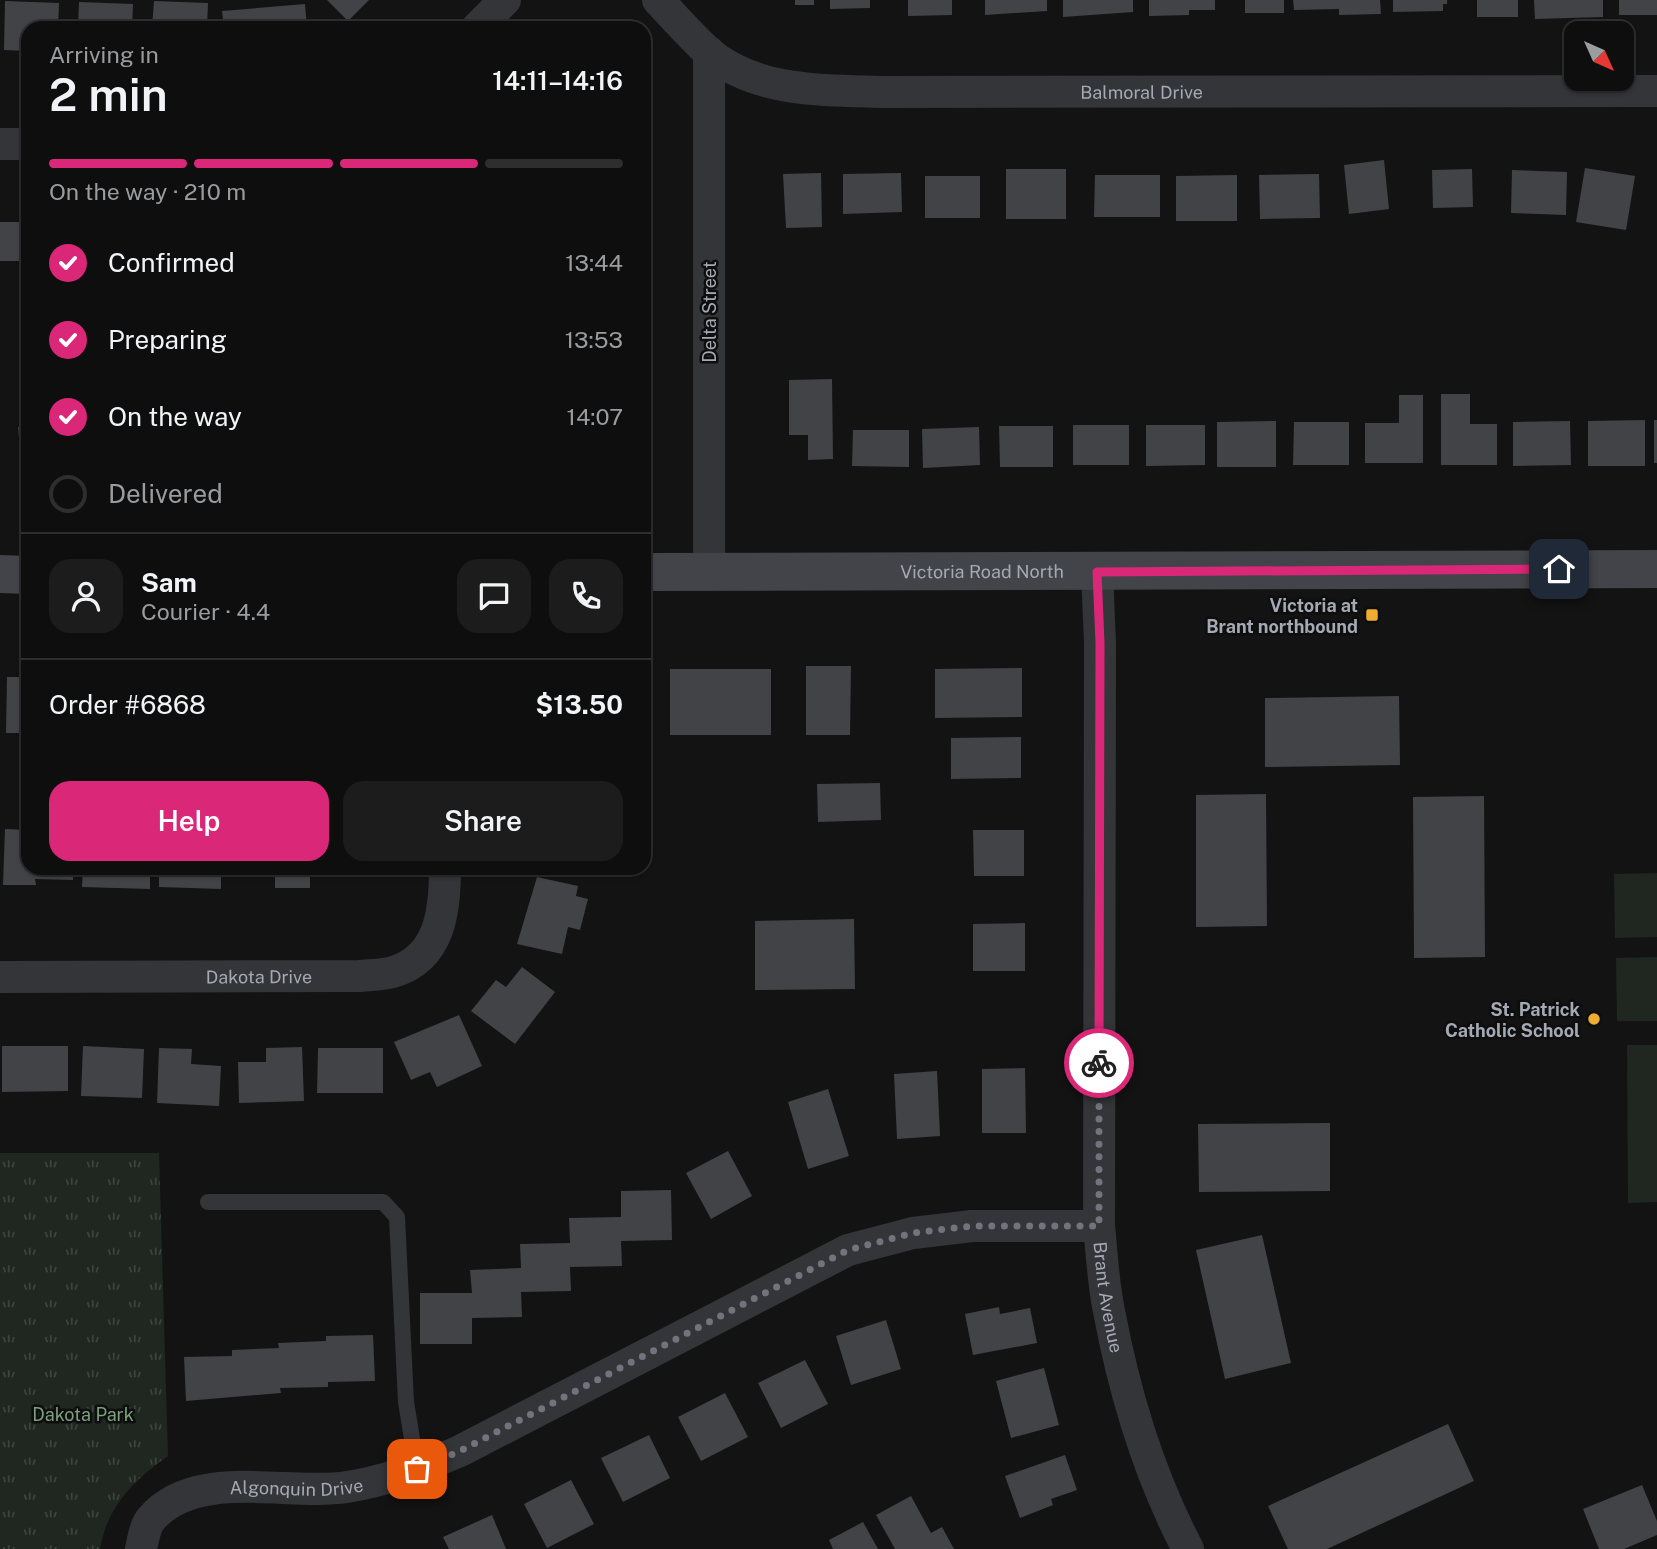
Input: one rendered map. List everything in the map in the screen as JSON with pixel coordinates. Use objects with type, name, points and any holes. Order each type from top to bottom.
[{"type":"main road","name":"Victoria Road North","points":[[651,572],[1657,569]]},
{"type":"main road","points":[[0,575],[21,575]]},
{"type":"street","points":[[484,21],[505,0]]},
{"type":"street","name":"Balmoral Drive","points":[[658,0],[709,52],[752,76],[776,84],[822,90],[1657,91]]},
{"type":"street","name":"Delta Street","points":[[709,52],[709,571]]},
{"type":"street","points":[[0,144],[21,144]]},
{"type":"street","name":"Brant Avenue","points":[[1097,572],[1100,643],[1099,1226],[1108,1310],[1126,1379],[1177,1545]]},
{"type":"street","name":"Dakota Drive","points":[[0,977],[360,976],[394,972],[421,955],[438,932],[445,904],[445,875]]},
{"type":"street","name":"Algonquin Drive","points":[[141,1549],[149,1520],[177,1496],[206,1489],[346,1487],[417,1469],[460,1451],[848,1250],[913,1233],[972,1226],[1099,1226]]},
{"type":"lane","points":[[208,1202],[383,1202],[397,1217],[406,1402],[417,1469]]},
{"type":"green space","points":[[1657,873],[1657,937],[1615,938],[1614,874]]},
{"type":"green space","points":[[1657,957],[1657,1021],[1617,1021],[1616,958]]},
{"type":"green space","points":[[1627,1045],[1657,1045],[1657,1202],[1628,1203]]},
{"type":"green space","name":"Dakota Park","points":[[0,1153],[159,1153],[168,1456],[124,1495],[109,1519],[100,1549],[0,1549]]},
{"type":"building","points":[[327,0],[369,0],[348,21]]},
{"type":"building","points":[[795,0],[814,0],[814,5],[795,5]]},
{"type":"building","points":[[830,0],[870,0],[870,8],[830,9]]},
{"type":"building","points":[[908,0],[952,0],[952,15],[908,16]]},
{"type":"building","points":[[985,0],[1047,0],[1047,11],[985,15]]},
{"type":"building","points":[[1063,0],[1133,0],[1133,12],[1063,17]]},
{"type":"building","points":[[1149,0],[1215,0],[1215,10],[1189,10],[1189,15],[1149,16]]},
{"type":"building","points":[[1245,0],[1284,0],[1284,13],[1245,13]]},
{"type":"building","points":[[1293,0],[1380,0],[1381,14],[1339,15],[1339,9],[1294,10]]},
{"type":"building","points":[[1393,0],[1447,0],[1447,4],[1443,4],[1443,11],[1393,12]]},
{"type":"building","points":[[1477,0],[1518,0],[1518,17],[1477,17]]},
{"type":"building","points":[[1534,0],[1603,0],[1603,17],[1535,19]]},
{"type":"building","points":[[1619,0],[1657,0],[1657,15],[1619,15]]},
{"type":"building","points":[[5,1],[59,3],[58,21],[21,21],[21,51],[4,50]]},
{"type":"building","points":[[154,1],[208,3],[207,21],[153,21]]},
{"type":"building","points":[[79,2],[133,4],[132,21],[78,21]]},
{"type":"building","points":[[305,4],[306,21],[223,21],[222,11]]},
{"type":"building","points":[[1384,160],[1389,209],[1349,214],[1344,165]]},
{"type":"building","points":[[1585,168],[1635,176],[1626,230],[1576,222]]},
{"type":"building","points":[[1006,169],[1066,169],[1066,219],[1006,219]]},
{"type":"building","points":[[1472,169],[1473,207],[1433,208],[1432,170]]},
{"type":"building","points":[[1512,170],[1567,172],[1566,215],[1511,213]]},
{"type":"building","points":[[821,173],[822,227],[786,228],[783,174]]},
{"type":"building","points":[[901,173],[902,212],[843,214],[843,174]]},
{"type":"building","points":[[1319,174],[1320,218],[1260,219],[1259,175]]},
{"type":"building","points":[[1095,175],[1160,175],[1160,217],[1094,217]]},
{"type":"building","points":[[1237,175],[1237,221],[1176,221],[1176,176]]},
{"type":"building","points":[[925,176],[980,176],[980,218],[925,218]]},
{"type":"building","points":[[0,222],[21,222],[21,261],[0,261]]},
{"type":"building","points":[[832,379],[833,459],[808,460],[808,435],[789,435],[789,380]]},
{"type":"building","points":[[1441,394],[1470,394],[1470,424],[1497,424],[1497,465],[1441,465]]},
{"type":"building","points":[[1399,395],[1423,395],[1423,463],[1365,463],[1365,423],[1399,423]]},
{"type":"building","points":[[1645,420],[1645,466],[1588,466],[1588,421]]},
{"type":"building","points":[[1654,420],[1657,420],[1657,463],[1654,463]]},
{"type":"building","points":[[1276,421],[1276,467],[1217,467],[1217,422]]},
{"type":"building","points":[[1570,421],[1571,465],[1513,466],[1513,422]]},
{"type":"building","points":[[1294,422],[1349,422],[1349,465],[1293,465]]},
{"type":"building","points":[[1073,425],[1129,425],[1129,465],[1073,465]]},
{"type":"building","points":[[1146,425],[1205,425],[1205,465],[1146,466]]},
{"type":"building","points":[[999,426],[1053,426],[1053,467],[1000,467]]},
{"type":"building","points":[[18,427],[21,427],[21,459]]},
{"type":"building","points":[[979,427],[980,465],[923,468],[922,429]]},
{"type":"building","points":[[853,430],[909,430],[909,467],[852,466]]},
{"type":"building","points":[[806,666],[851,666],[850,735],[806,735]]},
{"type":"building","points":[[1022,668],[1022,717],[935,718],[935,669]]},
{"type":"building","points":[[670,669],[771,669],[771,735],[670,735]]},
{"type":"building","points":[[651,676],[652,676],[651,733]]},
{"type":"building","points":[[7,677],[21,677],[21,733],[6,733]]},
{"type":"building","points":[[1399,696],[1400,765],[1265,767],[1265,698]]},
{"type":"building","points":[[1021,737],[1021,778],[951,779],[951,738]]},
{"type":"building","points":[[880,783],[881,820],[818,822],[817,784]]},
{"type":"building","points":[[1266,794],[1267,926],[1196,927],[1196,795]]},
{"type":"building","points":[[1484,796],[1485,957],[1414,958],[1413,797]]},
{"type":"building","points":[[5,829],[21,830],[21,875],[73,875],[73,880],[35,879],[36,885],[3,885]]},
{"type":"building","points":[[973,830],[1024,830],[1024,876],[974,876]]},
{"type":"building","points":[[83,875],[150,875],[150,889],[82,887]]},
{"type":"building","points":[[159,875],[221,875],[221,889],[159,887]]},
{"type":"building","points":[[275,875],[310,875],[310,888],[275,888]]},
{"type":"building","points":[[537,877],[578,886],[576,896],[588,899],[580,930],[568,927],[562,954],[517,944]]},
{"type":"building","points":[[854,919],[855,989],[755,990],[755,921]]},
{"type":"building","points":[[1025,923],[1025,971],[973,971],[973,924]]},
{"type":"building","points":[[522,967],[555,992],[515,1044],[471,1011],[496,980],[506,987]]},
{"type":"building","points":[[459,1015],[482,1066],[437,1087],[430,1072],[411,1080],[394,1042]]},
{"type":"building","points":[[2,1046],[68,1046],[68,1091],[2,1092]]},
{"type":"building","points":[[83,1046],[144,1049],[142,1098],[81,1096]]},
{"type":"building","points":[[302,1047],[304,1101],[239,1103],[238,1062],[266,1062],[266,1048]]},
{"type":"building","points":[[159,1048],[192,1049],[191,1064],[221,1066],[219,1106],[157,1103]]},
{"type":"building","points":[[318,1048],[383,1048],[383,1093],[317,1093]]},
{"type":"building","points":[[1025,1068],[1026,1133],[982,1133],[982,1069]]},
{"type":"building","points":[[937,1071],[940,1136],[897,1139],[894,1074]]},
{"type":"building","points":[[828,1089],[849,1156],[808,1169],[788,1102]]},
{"type":"building","points":[[1330,1123],[1330,1191],[1199,1192],[1198,1124]]},
{"type":"building","points":[[728,1151],[752,1196],[711,1219],[686,1173]]},
{"type":"building","points":[[671,1190],[672,1240],[621,1241],[622,1266],[570,1267],[571,1291],[521,1292],[522,1317],[472,1318],[472,1344],[420,1344],[420,1293],[472,1293],[470,1270],[521,1268],[520,1244],[570,1243],[569,1218],[621,1217],[621,1191]]},
{"type":"building","points":[[1262,1235],[1291,1363],[1225,1379],[1196,1250]]},
{"type":"building","points":[[999,1307],[1000,1314],[1030,1308],[1037,1343],[973,1355],[965,1314]]},
{"type":"building","points":[[886,1320],[901,1369],[851,1385],[836,1336]]},
{"type":"building","points":[[373,1335],[375,1381],[328,1382],[328,1387],[280,1388],[281,1393],[186,1401],[184,1357],[232,1356],[232,1350],[279,1348],[278,1343],[326,1341],[326,1336]]},
{"type":"building","points":[[805,1360],[828,1404],[781,1428],[758,1383]]},
{"type":"building","points":[[1044,1368],[1059,1425],[1011,1438],[996,1381]]},
{"type":"building","points":[[725,1393],[748,1437],[701,1461],[678,1417]]},
{"type":"building","points":[[1448,1424],[1474,1481],[1327,1549],[1288,1549],[1268,1506]]},
{"type":"building","points":[[649,1435],[670,1478],[623,1502],[601,1458]]},
{"type":"building","points":[[1065,1455],[1077,1490],[1051,1499],[1053,1505],[1020,1518],[1005,1476]]},
{"type":"building","points":[[571,1480],[594,1524],[547,1548],[524,1504]]},
{"type":"building","points":[[1642,1485],[1657,1521],[1657,1535],[1624,1549],[1599,1549],[1583,1509]]},
{"type":"building","points":[[911,1496],[931,1533],[942,1527],[954,1549],[895,1549],[876,1515]]},
{"type":"building","points":[[492,1515],[506,1549],[449,1549],[443,1537]]},
{"type":"building","points":[[863,1522],[878,1549],[833,1549],[829,1540]]},
{"type":"way so far","points":[[417,1469],[460,1451],[848,1250],[913,1233],[972,1226],[1099,1226],[1099,1063]]},
{"type":"place","name":"Victoria at Brant northbound","points":[[1372,615]]},
{"type":"place","name":"St. Patrick Catholic School","points":[[1594,1019]]},
{"type":"route","points":[[1099,1063],[1100,643],[1097,572],[1559,569]]}]
